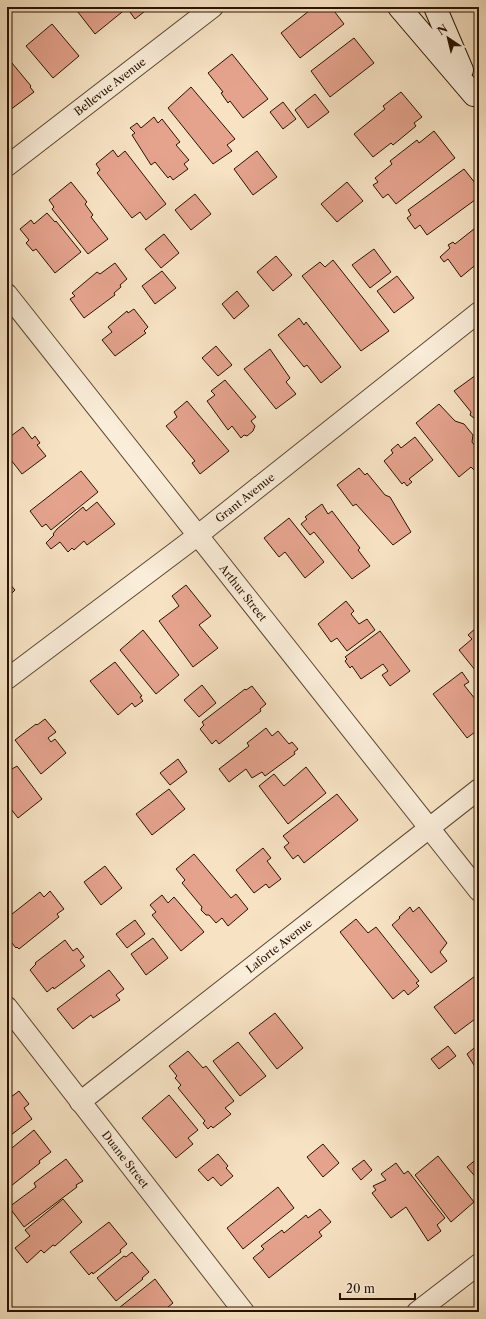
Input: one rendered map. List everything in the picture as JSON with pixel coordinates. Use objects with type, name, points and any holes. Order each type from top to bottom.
[{"type":"main road","points":[[399,7],[476,98]]},
{"type":"main road","points":[[435,7],[442,26],[476,98]]},
{"type":"street","name":"Bellevue Avenue","points":[[7,166],[213,7]]},
{"type":"street","name":"Arthur Street","points":[[7,294],[197,536],[431,828],[479,891]]},
{"type":"street","name":"Grant Avenue","points":[[7,680],[197,536],[479,312]]},
{"type":"street","name":"Laforte Avenue","points":[[80,1102],[479,789]]},
{"type":"street","name":"Duane Street","points":[[7,1008],[244,1312]]},
{"type":"street","points":[[417,1312],[479,1264]]},
{"type":"building","points":[[74,7],[150,7],[135,19],[127,8],[95,34]]},
{"type":"building","points":[[314,7],[331,7],[344,24],[300,58],[281,33]]},
{"type":"building","points":[[52,24],[79,56],[53,78],[26,46]]},
{"type":"building","points":[[354,38],[374,63],[330,97],[311,71]]},
{"type":"building","points":[[232,54],[268,99],[243,118],[230,101],[228,103],[221,93],[223,92],[208,73]]},
{"type":"building","points":[[7,57],[31,86],[30,87],[34,92],[10,110],[7,106]]},
{"type":"building","points":[[191,87],[235,139],[227,145],[232,151],[213,164],[168,108]]},
{"type":"building","points":[[401,92],[422,117],[414,123],[416,126],[393,145],[391,143],[373,157],[354,134],[385,109],[383,106]]},
{"type":"building","points":[[315,94],[329,112],[308,128],[295,110]]},
{"type":"building","points":[[283,102],[296,119],[283,129],[270,112]]},
{"type":"building","points":[[154,117],[158,123],[162,119],[180,142],[176,145],[189,160],[184,164],[188,169],[173,180],[170,176],[168,178],[155,162],[151,165],[132,135],[135,133],[130,128],[137,123],[141,128]]},
{"type":"building","points":[[434,131],[455,158],[396,204],[388,194],[383,198],[373,185],[378,182],[375,178],[392,164],[390,161],[417,140],[419,143]]},
{"type":"building","points":[[113,150],[118,157],[125,151],[166,204],[146,220],[140,212],[132,218],[97,173],[100,170],[96,164]]},
{"type":"building","points":[[257,151],[277,177],[253,195],[234,169]]},
{"type":"building","points":[[464,169],[479,188],[479,197],[427,235],[420,225],[415,229],[407,218],[411,215],[408,210]]},
{"type":"building","points":[[71,182],[87,202],[85,204],[93,215],[91,217],[108,239],[88,254],[52,209],[54,207],[49,200]]},
{"type":"building","points":[[347,182],[363,201],[337,222],[321,204]]},
{"type":"building","points":[[195,194],[211,214],[191,230],[175,210]]},
{"type":"building","points":[[47,213],[55,222],[56,221],[81,252],[55,273],[36,249],[33,251],[26,243],[29,240],[20,229],[31,220],[34,224]]},
{"type":"building","points":[[479,225],[479,262],[461,277],[448,259],[444,262],[440,257],[450,248],[448,245],[453,242],[455,244]]},
{"type":"building","points":[[164,234],[179,253],[161,268],[145,249]]},
{"type":"building","points":[[374,249],[391,272],[370,288],[352,265]]},
{"type":"building","points":[[276,256],[292,275],[273,291],[257,272]]},
{"type":"building","points":[[333,260],[389,331],[361,351],[302,276],[320,262],[325,267]]},
{"type":"building","points":[[115,263],[127,279],[114,293],[115,295],[84,318],[70,299],[75,296],[72,293],[97,272],[100,274]]},
{"type":"building","points":[[162,271],[176,288],[155,304],[142,286]]},
{"type":"building","points":[[397,276],[414,298],[394,313],[377,291]]},
{"type":"building","points":[[237,291],[249,306],[234,319],[222,304]]},
{"type":"building","points":[[134,309],[148,327],[144,331],[146,333],[115,356],[102,340],[112,332],[108,327],[127,311],[128,313]]},
{"type":"building","points":[[299,318],[304,325],[306,322],[341,367],[321,383],[307,365],[304,367],[278,335]]},
{"type":"building","points":[[216,346],[232,365],[218,376],[202,358]]},
{"type":"building","points":[[270,349],[290,378],[286,382],[296,394],[276,409],[244,369]]},
{"type":"building","points":[[476,375],[479,379],[479,422],[470,415],[471,412],[454,391]]},
{"type":"building","points":[[225,380],[256,417],[251,421],[255,426],[253,431],[247,436],[244,435],[241,438],[232,426],[228,430],[207,401],[215,395],[211,391]]},
{"type":"building","points":[[187,401],[229,451],[200,474],[192,463],[195,461],[166,426],[177,417],[174,412]]},
{"type":"building","points":[[439,404],[455,421],[464,424],[473,435],[472,442],[479,451],[479,466],[474,470],[471,467],[459,477],[416,423]]},
{"type":"building","points":[[23,427],[32,439],[35,436],[40,443],[37,445],[46,456],[22,474],[7,455],[7,432],[11,436]]},
{"type":"building","points":[[415,437],[433,460],[409,479],[412,482],[407,486],[404,482],[402,484],[384,461],[393,453],[391,450],[398,444],[401,448]]},
{"type":"building","points":[[359,468],[365,475],[367,473],[385,495],[390,497],[411,532],[393,545],[356,504],[353,506],[337,485]]},
{"type":"building","points":[[81,471],[98,492],[51,530],[46,524],[42,527],[30,511]]},
{"type":"building","points":[[97,502],[115,524],[87,545],[84,541],[74,550],[72,548],[68,552],[60,542],[51,549],[46,543],[54,535],[53,534],[57,529],[83,507],[86,511]]},
{"type":"building","points":[[322,504],[328,514],[332,511],[360,548],[358,550],[370,566],[352,579],[314,532],[310,535],[301,524],[307,519],[305,517]]},
{"type":"building","points":[[289,518],[324,562],[305,578],[285,552],[279,557],[264,538]]},
{"type":"building","points":[[7,581],[15,590],[7,598]]},
{"type":"building","points":[[186,585],[211,616],[199,625],[218,648],[193,667],[159,621],[179,606],[172,596]]},
{"type":"building","points":[[346,601],[354,611],[351,614],[359,624],[367,619],[375,630],[347,651],[337,638],[331,642],[318,624]]},
{"type":"building","points":[[476,628],[479,632],[479,675],[459,650],[472,639],[468,635]]},
{"type":"building","points":[[143,630],[179,675],[156,694],[120,650]]},
{"type":"building","points":[[380,631],[410,671],[390,686],[382,675],[388,671],[383,664],[361,679],[352,666],[350,668],[345,661],[347,659],[345,657]]},
{"type":"building","points":[[115,662],[142,696],[140,697],[143,701],[135,707],[132,703],[118,715],[90,681]]},
{"type":"building","points":[[462,672],[469,682],[464,685],[479,704],[479,729],[467,738],[433,694]]},
{"type":"building","points":[[202,685],[216,703],[199,717],[184,700]]},
{"type":"building","points":[[252,686],[266,704],[260,709],[261,711],[219,744],[216,740],[212,744],[200,729],[204,725],[202,722],[245,689],[246,690]]},
{"type":"building","points":[[45,719],[56,732],[48,738],[51,742],[55,739],[66,753],[41,774],[15,740]]},
{"type":"building","points":[[266,728],[272,736],[278,731],[289,744],[292,742],[298,749],[294,752],[295,754],[265,776],[262,772],[252,778],[246,769],[229,782],[219,769],[249,746],[247,743]]},
{"type":"building","points":[[178,759],[187,772],[170,785],[160,773]]},
{"type":"building","points":[[7,763],[12,769],[17,766],[42,799],[18,818],[7,804]]},
{"type":"building","points":[[306,767],[326,793],[288,824],[259,786],[274,774],[284,786]]},
{"type":"building","points":[[169,789],[185,809],[152,835],[136,814]]},
{"type":"building","points":[[337,794],[358,820],[304,863],[298,855],[293,859],[284,847],[289,843],[283,836]]},
{"type":"building","points":[[263,848],[271,858],[267,861],[281,879],[269,888],[266,884],[254,893],[236,870]]},
{"type":"building","points":[[194,854],[231,898],[236,894],[248,909],[228,926],[222,918],[216,923],[209,915],[206,915],[201,910],[202,907],[182,883],[185,880],[176,869]]},
{"type":"building","points":[[105,866],[122,888],[101,905],[84,882]]},
{"type":"building","points":[[50,891],[64,909],[57,914],[59,917],[19,949],[17,947],[16,948],[7,937],[7,918],[40,892],[44,897]]},
{"type":"building","points":[[162,895],[168,903],[174,897],[204,932],[181,951],[152,915],[156,912],[150,905]]},
{"type":"building","points":[[410,907],[413,912],[419,907],[447,943],[440,952],[447,961],[431,973],[392,925]]},
{"type":"building","points":[[356,919],[368,933],[376,927],[419,981],[416,983],[419,986],[408,995],[404,990],[393,999],[340,932]]},
{"type":"building","points":[[135,920],[145,934],[127,948],[116,934]]},
{"type":"building","points":[[153,938],[168,958],[146,975],[131,954]]},
{"type":"building","points":[[65,940],[73,951],[77,948],[84,957],[80,960],[85,966],[54,989],[53,987],[47,992],[30,970],[36,964],[35,963]]},
{"type":"building","points":[[109,970],[124,989],[116,995],[120,1000],[93,1018],[91,1015],[73,1029],[57,1009]]},
{"type":"building","points":[[479,973],[479,1016],[455,1034],[434,1007]]},
{"type":"building","points":[[275,1013],[303,1048],[277,1069],[249,1033]]},
{"type":"building","points":[[238,1042],[266,1076],[240,1096],[213,1061]]},
{"type":"building","points":[[479,1044],[479,1073],[467,1054]]},
{"type":"building","points":[[448,1046],[456,1056],[439,1069],[431,1059]]},
{"type":"building","points":[[188,1051],[203,1068],[206,1066],[234,1101],[225,1108],[231,1114],[213,1128],[211,1126],[208,1129],[203,1123],[205,1121],[178,1088],[181,1085],[175,1078],[177,1076],[169,1066]]},
{"type":"building","points":[[19,1091],[29,1104],[24,1108],[32,1119],[7,1138],[7,1100]]},
{"type":"building","points":[[169,1095],[198,1130],[188,1138],[193,1144],[176,1158],[142,1118]]},
{"type":"building","points":[[34,1130],[51,1152],[39,1161],[40,1163],[11,1186],[7,1181],[7,1152]]},
{"type":"building","points":[[323,1144],[339,1163],[323,1177],[307,1157]]},
{"type":"building","points":[[218,1154],[228,1166],[226,1168],[233,1176],[221,1186],[213,1177],[208,1181],[198,1170]]},
{"type":"building","points":[[438,1156],[474,1202],[451,1222],[415,1175]]},
{"type":"building","points":[[479,1157],[479,1181],[467,1167]]},
{"type":"building","points":[[66,1159],[83,1181],[24,1227],[9,1207],[36,1187],[34,1183]]},
{"type":"building","points":[[364,1160],[372,1170],[361,1180],[352,1169]]},
{"type":"building","points":[[396,1163],[404,1174],[408,1171],[445,1218],[437,1225],[441,1231],[428,1241],[406,1207],[391,1218],[372,1193],[376,1190],[373,1186],[386,1180],[381,1174]]},
{"type":"building","points":[[278,1187],[294,1208],[243,1249],[227,1228]]},
{"type":"building","points":[[63,1199],[82,1222],[55,1246],[53,1245],[44,1253],[41,1250],[27,1263],[15,1248],[30,1236],[25,1230]]},
{"type":"building","points":[[320,1209],[331,1222],[319,1232],[322,1236],[269,1278],[253,1258],[264,1249],[261,1246],[282,1230],[284,1233],[306,1215],[308,1218]]},
{"type":"building","points":[[109,1222],[127,1244],[120,1250],[121,1252],[93,1274],[92,1272],[89,1275],[70,1252]]},
{"type":"building","points":[[132,1252],[149,1272],[142,1278],[143,1279],[116,1301],[97,1278],[124,1256],[126,1257]]},
{"type":"building","points":[[155,1279],[173,1303],[162,1312],[114,1312]]}]
